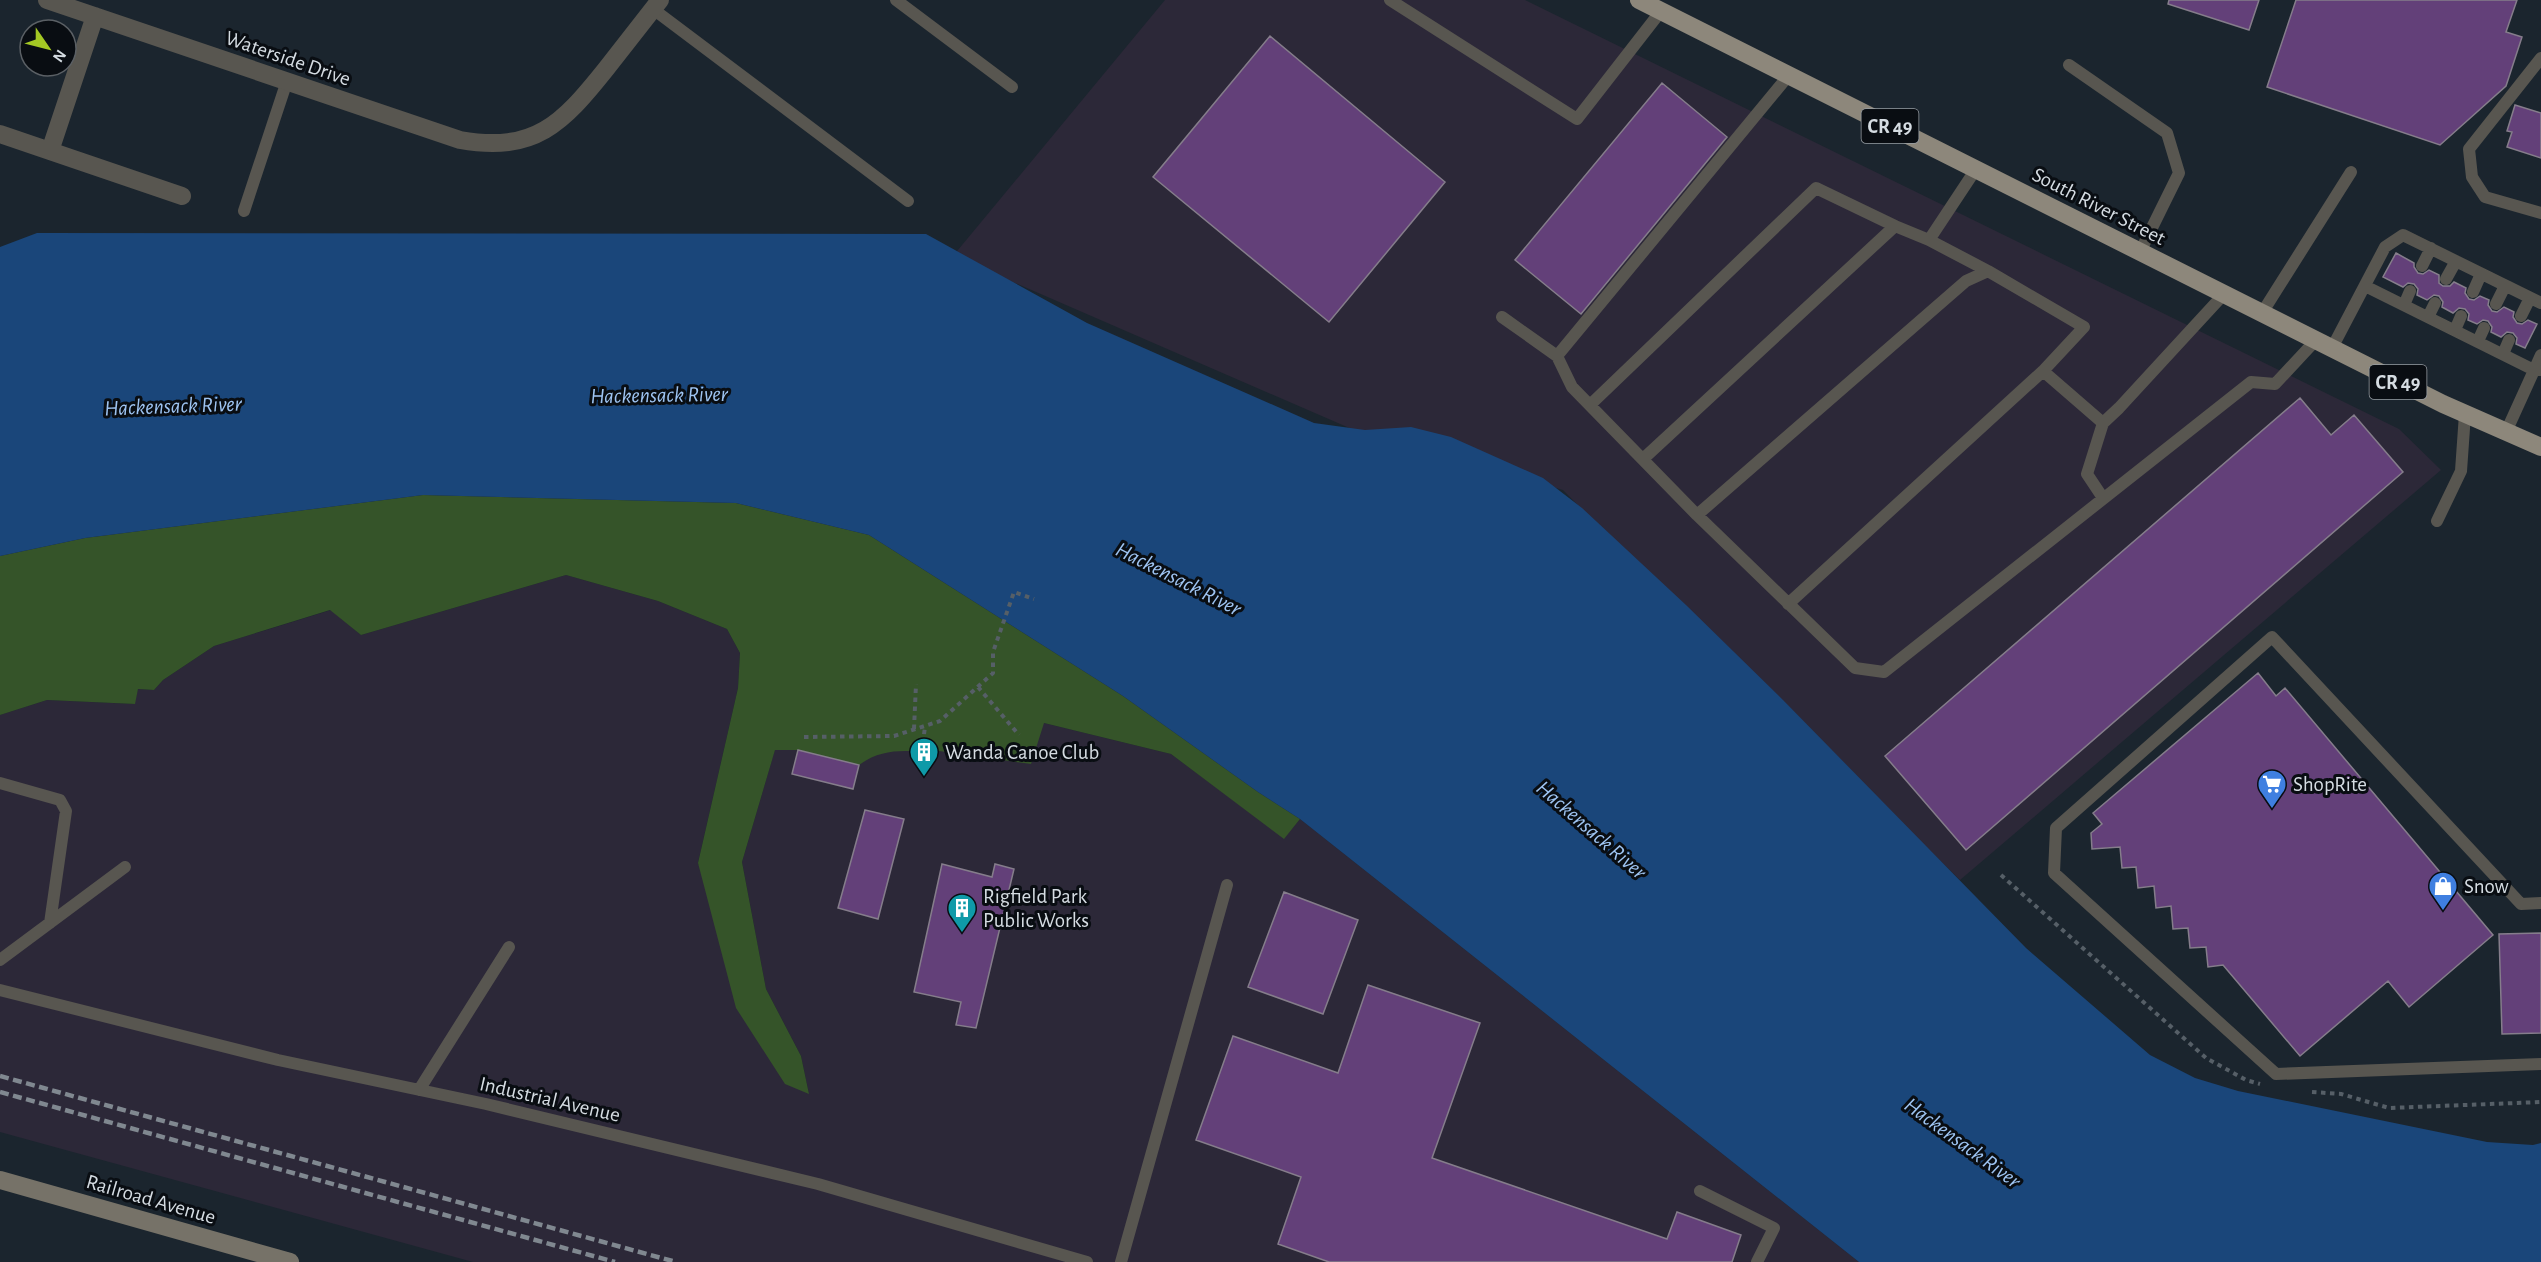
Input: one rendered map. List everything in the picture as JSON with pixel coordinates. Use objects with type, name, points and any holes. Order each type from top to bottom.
[{"type":"main road","name":"South River Street","points":[[1639,0],[2465,414],[2541,447]]},
{"type":"main road","name":"Railroad Avenue","points":[[0,1180],[291,1262]]},
{"type":"street","name":"Waterside Drive","points":[[46,0],[460,140],[485,144],[518,141],[539,134],[558,123],[577,106],[657,4]]},
{"type":"street","points":[[50,151],[95,16]]},
{"type":"street","points":[[0,134],[182,196]]},
{"type":"lane","points":[[896,0],[1012,87]]},
{"type":"lane","points":[[1390,0],[1577,119],[1661,11]]},
{"type":"lane","points":[[657,4],[908,201]]},
{"type":"lane","points":[[2541,58],[2469,149],[2472,177],[2485,197],[2541,213]]},
{"type":"lane","points":[[2069,65],[2167,133],[2179,173],[2140,252]]},
{"type":"lane","points":[[1557,356],[1789,75]]},
{"type":"lane","points":[[244,211],[287,81]]},
{"type":"lane","points":[[1929,240],[1976,169]]},
{"type":"lane","points":[[2262,313],[2351,172]]},
{"type":"lane","points":[[1590,405],[1816,188],[1929,240],[1988,271],[2084,327],[2043,371],[1788,604]]},
{"type":"lane","points":[[1643,459],[1895,226]]},
{"type":"lane","points":[[1502,317],[1557,356],[1572,387],[1697,515],[1855,668],[1884,672],[2252,382],[2275,384],[2324,344],[2365,286],[2385,247],[2403,234],[2536,301],[2521,316]]},
{"type":"lane","points":[[2422,266],[2431,248]]},
{"type":"lane","points":[[2446,279],[2456,261]]},
{"type":"lane","points":[[1697,515],[1966,281],[1988,271]]},
{"type":"lane","points":[[2473,292],[2481,274]]},
{"type":"lane","points":[[2365,286],[2538,370]]},
{"type":"lane","points":[[2496,304],[2505,286]]},
{"type":"lane","points":[[2404,305],[2410,291]]},
{"type":"lane","points":[[2103,498],[2086,474],[2103,423],[2224,294]]},
{"type":"lane","points":[[2428,317],[2435,303]]},
{"type":"lane","points":[[2455,330],[2461,316]]},
{"type":"lane","points":[[2478,341],[2484,328]]},
{"type":"lane","points":[[2503,354],[2509,340]]},
{"type":"lane","points":[[2506,432],[2538,370],[2541,355]]},
{"type":"lane","points":[[2043,371],[2103,423]]},
{"type":"lane","points":[[2437,521],[2461,471],[2465,414]]},
{"type":"lane","points":[[2541,903],[2521,904],[2272,637],[2056,828],[2054,873],[2277,1074],[2541,1064]]},
{"type":"lane","points":[[0,783],[60,800],[66,811],[50,923]]},
{"type":"lane","points":[[0,960],[125,867]]},
{"type":"lane","points":[[1121,1262],[1227,885]]},
{"type":"lane","points":[[419,1090],[509,947]]},
{"type":"lane","name":"Industrial Avenue","points":[[0,990],[279,1060],[419,1090],[818,1184],[1087,1262]]},
{"type":"lane","points":[[1700,1191],[1774,1228],[1757,1262]]},
{"type":"path","points":[[804,737],[894,736],[940,721],[993,673],[993,652],[1014,592],[1034,599]]},
{"type":"path","points":[[914,729],[916,684]]},
{"type":"path","points":[[978,687],[1019,735]]},
{"type":"path","points":[[922,752],[925,726]]},
{"type":"shaded area","points":[[1165,0],[1525,0],[2399,429],[2441,470],[1960,880],[1762,687],[1746,675],[1563,490],[1354,430],[953,256]]},
{"type":"shaded area","points":[[566,575],[658,601],[727,629],[740,653],[738,688],[698,863],[809,1094],[801,1056],[766,989],[742,862],[788,705],[1044,723],[1171,754],[1284,838],[1300,819],[1859,1262],[473,1262],[0,1132],[0,715],[47,700],[134,704],[138,689],[154,690],[163,680],[214,646],[331,610],[361,635]]},
{"type":"green space","points":[[423,495],[736,503],[869,535],[1123,696],[1300,819],[1284,839],[1171,754],[1044,723],[1031,764],[925,749],[924,752],[898,751],[882,754],[859,765],[798,750],[775,750],[742,862],[766,989],[801,1056],[809,1094],[785,1084],[736,1008],[698,863],[738,688],[740,653],[727,629],[658,601],[566,575],[361,635],[330,610],[214,646],[163,680],[154,690],[138,689],[135,704],[47,700],[0,715],[0,556],[85,538]]},
{"type":"water","name":"Hackensack River","points":[[37,233],[926,234],[1087,323],[1314,423],[1365,430],[1411,427],[1451,437],[1543,478],[1582,508],[1783,700],[2026,948],[2150,1055],[2195,1078],[2238,1091],[2487,1142],[2533,1145],[2541,1143],[2541,1262],[1859,1262],[1300,819],[1123,696],[869,535],[736,503],[423,495],[85,538],[0,556],[0,247]]},
{"type":"building","points":[[2169,0],[2259,0],[2249,30],[2168,4]]},
{"type":"building","points":[[2296,0],[2517,0],[2506,32],[2522,37],[2506,86],[2440,145],[2267,87]]},
{"type":"building","points":[[1270,36],[1445,182],[1329,322],[1153,177]]},
{"type":"building","points":[[1662,83],[1727,137],[1581,314],[1515,260]]},
{"type":"building","points":[[2515,105],[2541,113],[2541,158],[2507,147],[2512,132],[2507,131]]},
{"type":"building","points":[[2396,253],[2414,263],[2418,273],[2423,274],[2429,270],[2439,275],[2439,283],[2443,286],[2450,286],[2454,282],[2466,288],[2465,293],[2469,299],[2474,300],[2480,296],[2489,300],[2488,305],[2492,311],[2497,312],[2504,307],[2514,312],[2513,317],[2517,323],[2522,324],[2528,320],[2537,324],[2525,348],[2516,344],[2517,338],[2513,333],[2507,332],[2501,337],[2491,332],[2492,327],[2488,321],[2483,320],[2477,324],[2468,320],[2469,314],[2465,309],[2459,308],[2453,313],[2442,307],[2443,302],[2439,296],[2434,295],[2427,300],[2417,295],[2418,289],[2414,284],[2408,283],[2403,287],[2383,277]]},
{"type":"building","points":[[2300,398],[2331,435],[2354,415],[2403,472],[1966,850],[1885,756]]},
{"type":"building","points":[[2258,673],[2276,696],[2285,688],[2493,935],[2409,1007],[2388,981],[2300,1056],[2223,965],[2208,967],[2206,947],[2190,948],[2188,928],[2173,929],[2171,906],[2156,908],[2154,886],[2138,888],[2136,867],[2122,868],[2120,847],[2092,849],[2091,833],[2102,824],[2093,813]]},
{"type":"building","points":[[798,750],[859,765],[853,789],[792,774]]},
{"type":"building","points":[[865,810],[904,819],[878,919],[838,908]]},
{"type":"building","name":"Rigfield Park Public Works","points":[[942,864],[992,877],[995,864],[1014,869],[976,1028],[956,1025],[961,1002],[914,992]]},
{"type":"building","points":[[1284,892],[1358,920],[1323,1014],[1248,987]]},
{"type":"building","points":[[2541,933],[2541,1033],[2502,1034],[2499,934]]},
{"type":"building","points":[[1368,985],[1480,1023],[1432,1158],[1667,1239],[1677,1212],[1741,1235],[1732,1262],[1329,1262],[1278,1244],[1301,1177],[1196,1140],[1233,1036],[1338,1073]]},
{"type":"railway","points":[[0,1076],[676,1262]]},
{"type":"railway","points":[[0,1092],[615,1262]]},
{"type":"place","name":"Wanda Canoe Club","points":[[924,778]]},
{"type":"place","name":"ShopRite","points":[[2272,810]]},
{"type":"place","name":"Snow","points":[[2443,912]]},
{"type":"place","name":"Rigfield Park Public Works","points":[[962,934]]}]
